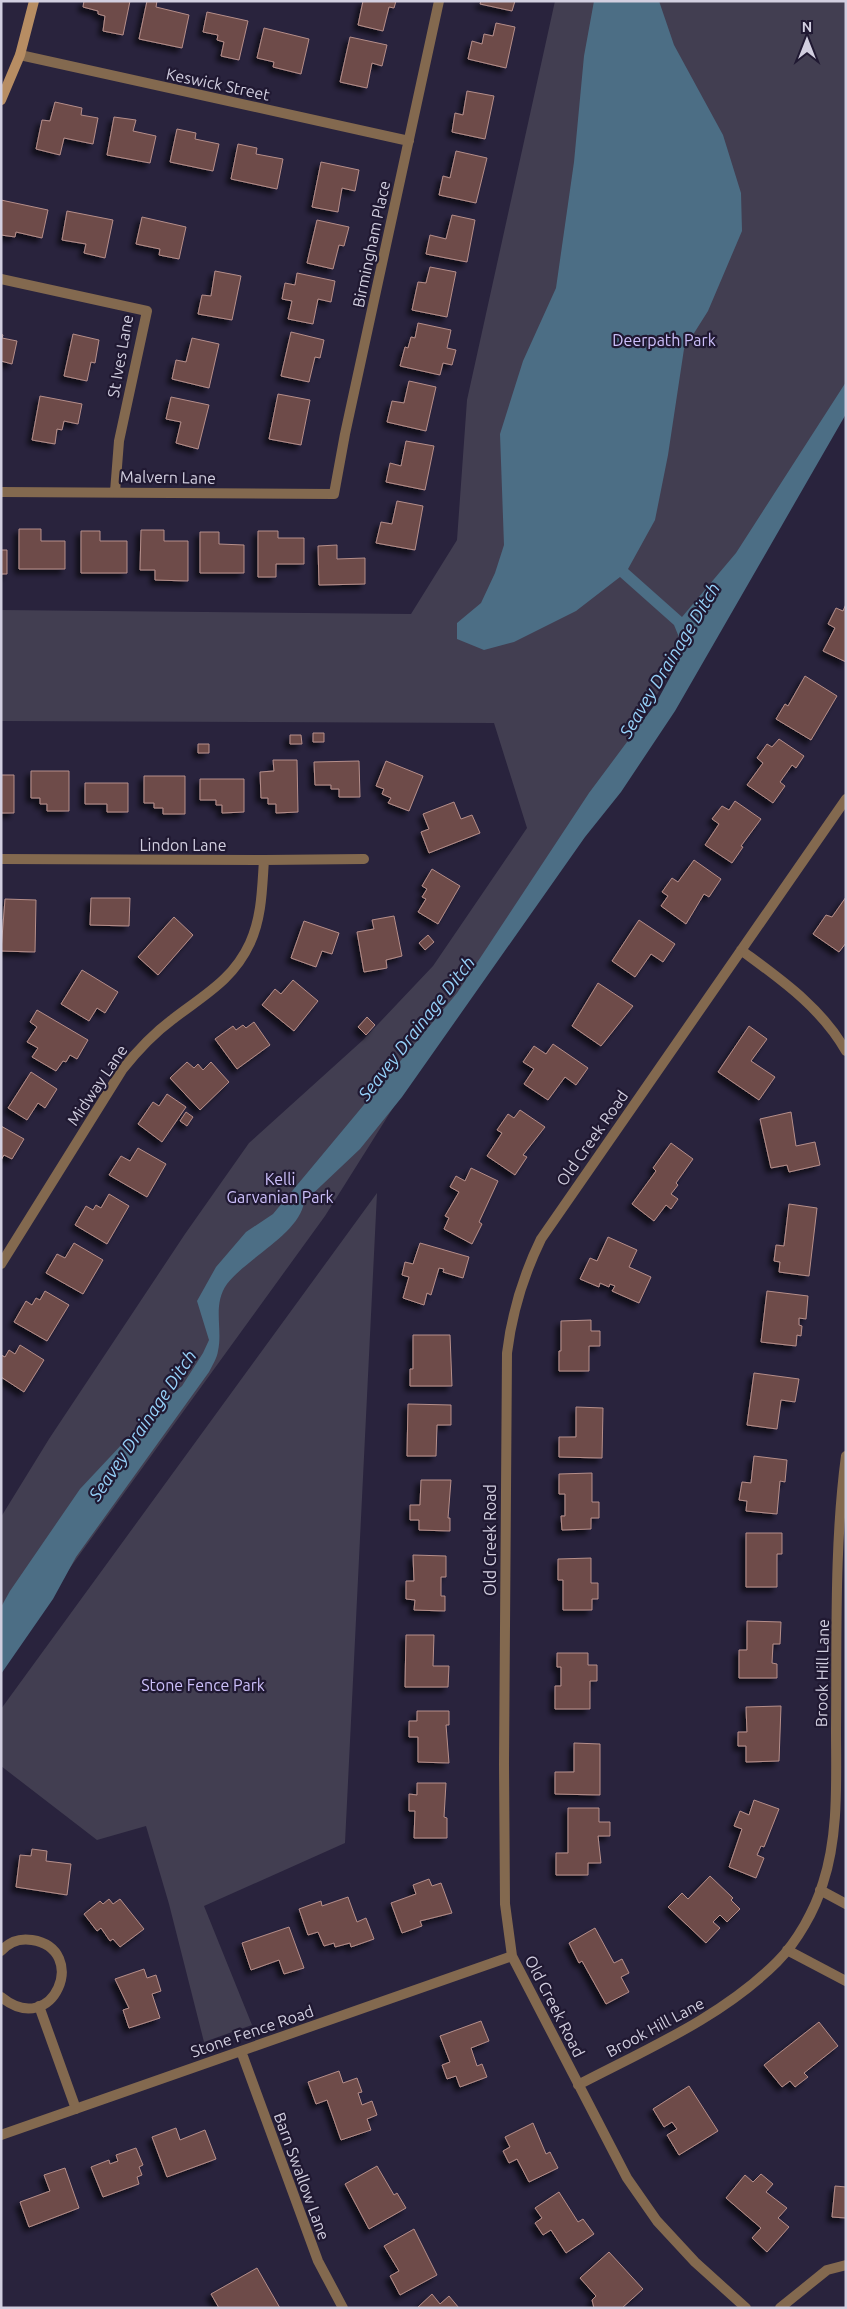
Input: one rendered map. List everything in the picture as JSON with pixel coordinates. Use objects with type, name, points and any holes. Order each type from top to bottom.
[{"type":"street","points":[[1,100],[20,55],[34,1]]},
{"type":"street","name":"Birmingham Place","points":[[334,494],[345,434],[439,1]]},
{"type":"street","name":"Keswick Street","points":[[20,55],[409,141]]},
{"type":"street","name":"St Ives Lane","points":[[1,279],[147,312],[119,441],[115,492]]},
{"type":"street","name":"Malvern Lane","points":[[1,492],[334,494]]},
{"type":"street","name":"Old Creek Road","points":[[746,2308],[695,2262],[657,2221],[627,2178],[512,1956],[505,1904],[507,1353],[511,1317],[524,1275],[541,1239],[846,799]]},
{"type":"street","name":"Lindon Lane","points":[[1,859],[264,860],[364,858]]},
{"type":"street","name":"Midway Lane","points":[[1,1264],[122,1070],[135,1053],[171,1020],[217,988],[238,963],[250,942],[259,913],[264,860]]},
{"type":"street","points":[[741,950],[795,990],[818,1013],[846,1051]]},
{"type":"street","name":"Brook Hill Lane","points":[[578,2085],[715,2012],[748,1989],[787,1950],[806,1921],[820,1890],[835,1824],[838,1514],[846,1456]]},
{"type":"street","points":[[820,1890],[846,1904]]},
{"type":"street","points":[[1,1951],[15,1941],[27,1939],[39,1941],[49,1946],[57,1955],[62,1966],[62,1978],[59,1989],[52,1999],[39,2006],[21,2008],[10,2004],[1,1997]]},
{"type":"street","points":[[787,1950],[846,1981]]},
{"type":"street","name":"Stone Fence Road","points":[[1,2135],[512,1956]]},
{"type":"street","points":[[39,2006],[76,2109]]},
{"type":"street","name":"Barn Swallow Lane","points":[[241,2051],[318,2261],[342,2308]]},
{"type":"street","points":[[780,2308],[827,2270],[846,2265]]},
{"type":"green space","name":"Deerpath Park","points":[[555,1],[846,1],[846,389],[543,879],[415,1073],[325,1216],[1,1663],[1,1517],[49,1439],[185,1234],[249,1143],[363,1040],[433,966],[527,828],[494,723],[1,721],[1,610],[411,614],[457,540],[467,400]]},
{"type":"green space","name":"Stone Fence Park","points":[[377,1193],[345,1843],[204,1906],[252,2025],[204,2042],[169,1904],[146,1826],[97,1840],[1,1766],[1,1709]]},
{"type":"water","name":"Seavey Drainage Ditch","points":[[594,1],[659,1],[674,45],[723,135],[741,193],[742,231],[708,311],[684,349],[668,455],[655,520],[628,569],[682,617],[736,553],[846,382],[846,414],[675,711],[621,792],[585,837],[402,1097],[360,1149],[304,1202],[293,1224],[283,1235],[236,1274],[227,1284],[220,1300],[218,1351],[209,1372],[76,1557],[53,1599],[1,1674],[1,1607],[80,1489],[155,1409],[182,1386],[203,1353],[209,1340],[197,1301],[216,1267],[246,1232],[273,1214],[457,993],[589,793],[656,703],[674,670],[681,642],[674,625],[620,577],[576,611],[514,642],[484,650],[457,639],[457,623],[481,603],[495,573],[504,545],[500,434],[523,361],[556,288],[574,162],[584,56]]},
{"type":"building","points":[[84,1],[130,1],[123,35],[103,31],[105,16],[98,14],[98,11],[83,7]]},
{"type":"building","points":[[147,1],[157,1],[156,7],[189,15],[182,48],[139,39]]},
{"type":"building","points":[[363,1],[396,1],[394,8],[389,7],[383,31],[358,25]]},
{"type":"building","points":[[481,1],[515,1],[512,11],[480,4]]},
{"type":"building","points":[[207,12],[248,21],[239,60],[221,56],[224,42],[217,40],[218,35],[203,32]]},
{"type":"building","points":[[496,23],[515,27],[506,68],[468,59],[472,41],[482,44],[484,34],[493,36]]},
{"type":"building","points":[[264,28],[309,39],[301,74],[273,67],[274,62],[257,58]]},
{"type":"building","points":[[350,37],[387,45],[382,66],[372,63],[367,88],[340,82]]},
{"type":"building","points":[[467,91],[494,96],[485,139],[452,132],[455,113],[463,115]]},
{"type":"building","points":[[55,102],[82,108],[81,115],[98,118],[93,144],[64,138],[60,155],[36,149],[42,120],[50,121]]},
{"type":"building","points":[[114,117],[136,120],[133,131],[156,136],[150,163],[107,155]]},
{"type":"building","points":[[177,129],[196,133],[195,139],[219,144],[213,171],[170,162]]},
{"type":"building","points":[[238,144],[257,148],[256,154],[283,159],[277,189],[231,179]]},
{"type":"building","points":[[456,151],[487,158],[476,203],[439,195],[443,176],[450,178]]},
{"type":"building","points":[[321,162],[359,170],[355,191],[342,188],[338,212],[312,207]]},
{"type":"building","points":[[1,200],[48,210],[42,238],[16,232],[15,237],[1,235]]},
{"type":"building","points":[[67,211],[113,220],[105,258],[84,253],[86,244],[62,240]]},
{"type":"building","points":[[452,215],[475,220],[467,262],[426,254],[430,235],[446,239]]},
{"type":"building","points":[[142,217],[186,227],[179,259],[159,255],[160,249],[136,244]]},
{"type":"building","points":[[317,220],[349,227],[344,246],[339,245],[333,269],[307,263]]},
{"type":"building","points":[[430,267],[456,272],[447,317],[412,310],[418,282],[426,283]]},
{"type":"building","points":[[215,271],[241,276],[232,320],[198,314],[202,295],[211,296]]},
{"type":"building","points":[[297,273],[335,281],[331,302],[318,299],[313,324],[288,319],[292,301],[282,299],[285,283],[295,285]]},
{"type":"building","points":[[418,323],[451,330],[447,348],[456,350],[452,365],[443,363],[440,375],[400,366],[405,347],[408,348],[411,337],[415,338]]},
{"type":"building","points":[[291,332],[324,340],[320,358],[315,357],[309,382],[281,376]]},
{"type":"building","points":[[1,334],[3,335],[2,338],[17,341],[12,364],[1,361]]},
{"type":"building","points":[[73,334],[99,340],[95,363],[91,362],[87,381],[64,376]]},
{"type":"building","points":[[192,338],[219,344],[209,388],[172,379],[176,360],[186,362]]},
{"type":"building","points":[[409,381],[436,387],[426,431],[387,422],[392,401],[404,403]]},
{"type":"building","points":[[278,394],[310,400],[301,445],[269,439]]},
{"type":"building","points":[[40,396],[82,404],[78,424],[64,421],[62,430],[57,429],[55,444],[32,440]]},
{"type":"building","points":[[171,397],[209,405],[198,449],[176,443],[181,422],[166,419]]},
{"type":"building","points":[[406,441],[434,446],[425,490],[386,482],[390,463],[401,466]]},
{"type":"building","points":[[397,501],[423,506],[415,550],[376,543],[381,522],[392,524]]},
{"type":"building","points":[[19,529],[41,529],[41,541],[65,541],[65,569],[19,569]]},
{"type":"building","points":[[141,530],[164,530],[164,541],[188,541],[188,581],[155,580],[155,570],[140,570]]},
{"type":"building","points":[[81,531],[100,531],[100,541],[127,541],[127,573],[81,573]]},
{"type":"building","points":[[258,531],[278,531],[278,538],[304,538],[304,564],[276,564],[276,577],[258,577]]},
{"type":"building","points":[[200,532],[219,532],[219,544],[244,545],[244,573],[200,573]]},
{"type":"building","points":[[337,545],[337,559],[365,558],[365,584],[319,585],[318,546]]},
{"type":"building","points":[[1,550],[7,550],[7,574],[1,574]]},
{"type":"building","points":[[846,604],[846,662],[823,651],[835,628],[828,624],[836,608],[843,611]]},
{"type":"building","points":[[805,676],[837,696],[811,740],[776,719],[785,704],[788,706]]},
{"type":"building","points":[[313,733],[324,733],[324,742],[313,742]]},
{"type":"building","points":[[290,735],[301,735],[302,744],[290,744]]},
{"type":"building","points":[[779,739],[804,756],[796,768],[792,765],[780,782],[785,786],[773,803],[747,785],[763,763],[757,758],[767,744],[772,747]]},
{"type":"building","points":[[198,744],[209,744],[209,753],[198,753]]},
{"type":"building","points":[[273,760],[297,760],[298,812],[276,813],[276,804],[268,804],[268,798],[261,798],[260,772],[274,771]]},
{"type":"building","points":[[359,761],[360,797],[339,797],[339,789],[331,789],[331,785],[315,785],[314,762]]},
{"type":"building","points":[[386,761],[423,776],[409,811],[388,803],[391,798],[382,794],[384,789],[376,786]]},
{"type":"building","points":[[31,771],[69,771],[69,811],[47,811],[47,804],[40,804],[40,798],[31,798]]},
{"type":"building","points":[[1,775],[14,775],[14,813],[1,813]]},
{"type":"building","points":[[144,776],[185,776],[185,814],[163,814],[163,808],[154,808],[154,803],[144,803]]},
{"type":"building","points":[[200,779],[244,779],[244,812],[222,813],[222,805],[216,805],[216,800],[200,800]]},
{"type":"building","points":[[85,783],[128,783],[128,812],[107,812],[107,804],[85,804]]},
{"type":"building","points":[[735,801],[761,819],[741,846],[743,847],[732,863],[705,845],[719,824],[712,819],[722,806],[729,810]]},
{"type":"building","points":[[454,802],[461,819],[472,815],[480,833],[429,853],[421,832],[429,829],[423,814]]},
{"type":"building","points":[[694,860],[721,879],[709,897],[704,894],[686,924],[661,906],[668,896],[662,892],[672,878],[678,882]]},
{"type":"building","points":[[432,869],[460,886],[438,924],[418,912],[426,899],[422,897],[427,889],[422,886]]},
{"type":"building","points":[[846,897],[846,943],[839,952],[813,934],[826,915],[832,917]]},
{"type":"building","points":[[91,898],[130,898],[129,926],[90,925]]},
{"type":"building","points":[[5,899],[36,900],[35,952],[1,951]]},
{"type":"building","points":[[394,916],[402,956],[386,960],[387,968],[364,972],[357,932],[374,929],[372,920]]},
{"type":"building","points":[[174,917],[193,935],[158,975],[138,957]]},
{"type":"building","points":[[639,920],[675,944],[663,962],[651,954],[635,977],[612,961]]},
{"type":"building","points":[[304,921],[339,933],[332,954],[322,951],[316,967],[291,958]]},
{"type":"building","points":[[428,935],[434,942],[425,950],[419,943]]},
{"type":"building","points":[[82,970],[118,992],[105,1013],[97,1008],[89,1021],[61,1004]]},
{"type":"building","points":[[293,980],[318,1001],[294,1031],[262,1005],[275,989],[281,994]]},
{"type":"building","points":[[598,983],[633,1006],[601,1046],[572,1026]]},
{"type":"building","points":[[37,1010],[88,1040],[77,1059],[70,1055],[66,1062],[63,1061],[56,1071],[32,1057],[38,1048],[27,1042],[37,1027],[30,1022]]},
{"type":"building","points":[[367,1017],[375,1025],[366,1035],[358,1027]]},
{"type":"building","points":[[254,1022],[270,1045],[237,1069],[215,1039],[233,1026],[236,1030],[243,1025],[246,1028]]},
{"type":"building","points":[[749,1026],[767,1039],[751,1061],[775,1077],[759,1100],[718,1072]]},
{"type":"building","points":[[553,1044],[588,1068],[576,1085],[565,1077],[548,1100],[524,1084],[534,1069],[523,1062],[534,1046],[546,1054]]},
{"type":"building","points":[[187,1062],[194,1068],[198,1064],[203,1070],[211,1062],[229,1082],[200,1110],[170,1078]]},
{"type":"building","points":[[31,1072],[57,1089],[45,1108],[38,1103],[27,1120],[8,1108]]},
{"type":"building","points":[[167,1094],[186,1107],[162,1142],[138,1124],[153,1102],[159,1106]]},
{"type":"building","points":[[520,1110],[545,1127],[523,1155],[527,1157],[515,1175],[487,1156],[502,1133],[497,1130],[508,1114],[514,1118]]},
{"type":"building","points":[[186,1112],[193,1117],[187,1126],[180,1121]]},
{"type":"building","points":[[791,1112],[796,1146],[815,1142],[820,1165],[789,1172],[787,1165],[771,1168],[760,1119]]},
{"type":"building","points":[[1,1126],[24,1139],[12,1159],[4,1155],[1,1160]]},
{"type":"building","points":[[671,1143],[693,1159],[676,1183],[678,1185],[671,1194],[678,1199],[671,1209],[666,1205],[654,1221],[632,1204],[656,1171],[653,1168]]},
{"type":"building","points":[[138,1148],[166,1164],[147,1197],[109,1175],[121,1156],[130,1161]]},
{"type":"building","points":[[471,1168],[498,1181],[479,1222],[482,1224],[472,1244],[444,1229],[449,1218],[445,1216],[459,1192],[450,1187],[456,1176],[465,1181]]},
{"type":"building","points":[[109,1194],[129,1206],[107,1244],[75,1225],[86,1206],[93,1210],[96,1205],[101,1208]]},
{"type":"building","points":[[789,1204],[817,1208],[809,1276],[779,1272],[780,1262],[774,1261],[776,1245],[784,1246]]},
{"type":"building","points":[[608,1237],[637,1250],[629,1267],[651,1277],[639,1303],[612,1291],[615,1286],[610,1284],[609,1287],[600,1283],[599,1287],[580,1279],[590,1258],[597,1261]]},
{"type":"building","points":[[74,1243],[103,1260],[83,1294],[46,1273],[57,1254],[65,1258]]},
{"type":"building","points":[[420,1243],[469,1257],[463,1278],[443,1272],[444,1269],[439,1268],[431,1295],[427,1293],[424,1305],[403,1298],[409,1277],[402,1275],[405,1262],[413,1264]]},
{"type":"building","points":[[45,1291],[69,1305],[47,1341],[14,1322],[26,1301],[32,1305],[36,1298],[40,1300]]},
{"type":"building","points":[[767,1291],[808,1296],[806,1319],[799,1318],[799,1325],[802,1326],[801,1336],[797,1335],[796,1346],[761,1342]]},
{"type":"building","points":[[591,1320],[591,1331],[600,1331],[600,1346],[589,1346],[589,1371],[559,1371],[561,1321]]},
{"type":"building","points":[[413,1335],[450,1335],[452,1386],[410,1386],[410,1369],[413,1369]]},
{"type":"building","points":[[20,1345],[44,1360],[24,1392],[1,1377],[1,1355],[5,1357],[9,1350],[15,1354]]},
{"type":"building","points":[[754,1373],[799,1379],[795,1402],[781,1400],[777,1429],[747,1425]]},
{"type":"building","points":[[408,1404],[451,1405],[451,1425],[437,1425],[436,1456],[407,1456]]},
{"type":"building","points":[[576,1407],[603,1408],[602,1458],[559,1457],[559,1437],[576,1437]]},
{"type":"building","points":[[754,1456],[787,1460],[785,1482],[780,1481],[777,1514],[746,1511],[747,1501],[739,1500],[742,1482],[751,1483]]},
{"type":"building","points":[[592,1473],[592,1502],[599,1502],[599,1518],[591,1518],[591,1529],[562,1530],[561,1516],[565,1516],[565,1494],[559,1494],[559,1474]]},
{"type":"building","points":[[421,1480],[451,1480],[448,1518],[450,1518],[450,1531],[419,1530],[419,1520],[410,1520],[410,1505],[420,1505]]},
{"type":"building","points":[[746,1533],[782,1533],[782,1554],[777,1554],[777,1587],[746,1587]]},
{"type":"building","points":[[413,1555],[446,1556],[446,1577],[441,1577],[441,1596],[445,1596],[445,1611],[414,1610],[415,1600],[406,1599],[406,1581],[414,1581]]},
{"type":"building","points":[[591,1558],[591,1583],[598,1583],[598,1599],[592,1599],[592,1610],[563,1610],[563,1580],[558,1580],[558,1559]]},
{"type":"building","points":[[747,1621],[781,1622],[780,1644],[773,1644],[772,1663],[777,1664],[777,1678],[739,1678],[739,1650],[747,1650]]},
{"type":"building","points":[[406,1635],[434,1635],[433,1666],[449,1666],[448,1687],[405,1687]]},
{"type":"building","points":[[557,1653],[588,1653],[588,1665],[597,1665],[597,1681],[590,1681],[590,1709],[555,1709],[555,1686],[561,1686],[561,1667],[557,1667]]},
{"type":"building","points":[[781,1706],[779,1761],[746,1762],[746,1746],[738,1746],[738,1732],[747,1732],[746,1707]]},
{"type":"building","points":[[417,1711],[449,1711],[449,1725],[446,1725],[449,1763],[418,1762],[418,1737],[409,1737],[409,1721],[417,1721]]},
{"type":"building","points":[[574,1743],[600,1744],[600,1795],[555,1794],[555,1772],[574,1772]]},
{"type":"building","points":[[417,1783],[446,1783],[444,1817],[447,1818],[447,1838],[414,1838],[415,1811],[409,1811],[409,1794],[417,1795]]},
{"type":"building","points":[[754,1800],[779,1809],[764,1847],[761,1846],[757,1855],[764,1858],[756,1878],[729,1867],[742,1829],[734,1826],[740,1811],[749,1815]]},
{"type":"building","points":[[568,1808],[599,1808],[599,1822],[610,1822],[610,1836],[598,1836],[601,1863],[588,1863],[588,1875],[556,1875],[556,1853],[568,1853]]},
{"type":"building","points":[[32,1849],[47,1851],[46,1861],[71,1864],[67,1895],[16,1887],[20,1855],[31,1856]]},
{"type":"building","points":[[710,1876],[733,1898],[731,1900],[740,1909],[727,1922],[720,1915],[713,1922],[720,1928],[706,1943],[668,1907],[682,1893],[688,1899]]},
{"type":"building","points":[[429,1879],[432,1886],[441,1883],[452,1913],[420,1921],[422,1926],[402,1933],[391,1903],[416,1894],[413,1885]]},
{"type":"building","points":[[348,1897],[357,1922],[366,1918],[374,1939],[351,1947],[350,1943],[335,1947],[334,1943],[324,1946],[318,1932],[308,1935],[299,1909],[321,1901],[322,1906]]},
{"type":"building","points":[[109,1899],[113,1904],[120,1899],[144,1929],[120,1947],[113,1939],[110,1941],[101,1928],[97,1931],[84,1914],[100,1901],[103,1904]]},
{"type":"building","points":[[289,1927],[304,1968],[284,1974],[279,1960],[251,1970],[242,1943]]},
{"type":"building","points":[[595,1928],[614,1963],[622,1959],[629,1973],[621,1977],[629,1992],[606,2004],[582,1961],[579,1963],[569,1943]]},
{"type":"building","points":[[144,1969],[147,1978],[156,1975],[161,1991],[152,1994],[160,2018],[129,2028],[123,2010],[129,2008],[115,1979]]},
{"type":"building","points":[[481,2021],[489,2041],[471,2048],[477,2066],[482,2064],[487,2077],[460,2087],[456,2076],[447,2079],[442,2065],[450,2062],[440,2036]]},
{"type":"building","points":[[819,2022],[838,2046],[804,2073],[808,2077],[795,2087],[790,2081],[782,2087],[764,2065]]},
{"type":"building","points":[[339,2071],[343,2083],[357,2078],[362,2092],[358,2093],[362,2105],[372,2101],[377,2115],[367,2119],[371,2130],[341,2140],[327,2100],[316,2104],[308,2082]]},
{"type":"building","points":[[689,2086],[718,2131],[679,2155],[667,2135],[677,2129],[672,2122],[664,2127],[653,2109]]},
{"type":"building","points":[[533,2123],[546,2154],[550,2152],[558,2168],[529,2182],[517,2159],[509,2163],[503,2151],[510,2147],[505,2137]]},
{"type":"building","points":[[176,2128],[180,2140],[205,2130],[216,2159],[167,2177],[152,2137]]},
{"type":"building","points":[[136,2148],[143,2165],[139,2167],[142,2175],[137,2177],[139,2184],[103,2197],[91,2167],[109,2160],[110,2164],[118,2161],[116,2155]]},
{"type":"building","points":[[377,2166],[394,2195],[397,2193],[406,2208],[369,2229],[345,2184]]},
{"type":"building","points":[[65,2168],[79,2208],[29,2227],[20,2202],[50,2191],[44,2175]]},
{"type":"building","points":[[761,2174],[773,2184],[766,2192],[787,2208],[778,2218],[789,2227],[767,2252],[752,2238],[761,2228],[726,2198],[745,2175],[753,2182]]},
{"type":"building","points":[[835,2186],[846,2187],[846,2218],[832,2217]]},
{"type":"building","points":[[559,2192],[578,2222],[583,2219],[594,2234],[566,2253],[551,2230],[543,2235],[535,2223],[542,2218],[535,2208]]},
{"type":"building","points":[[414,2229],[437,2275],[400,2295],[390,2276],[399,2271],[384,2246]]},
{"type":"building","points":[[609,2252],[643,2289],[622,2308],[594,2308],[592,2300],[596,2296],[580,2278]]},
{"type":"building","points":[[257,2268],[280,2308],[219,2308],[211,2294]]},
{"type":"building","points":[[432,2294],[440,2304],[449,2296],[459,2308],[417,2308]]},
{"type":"park label","name":"Kelli Garvanian Park","points":[[280,1188]]}]
